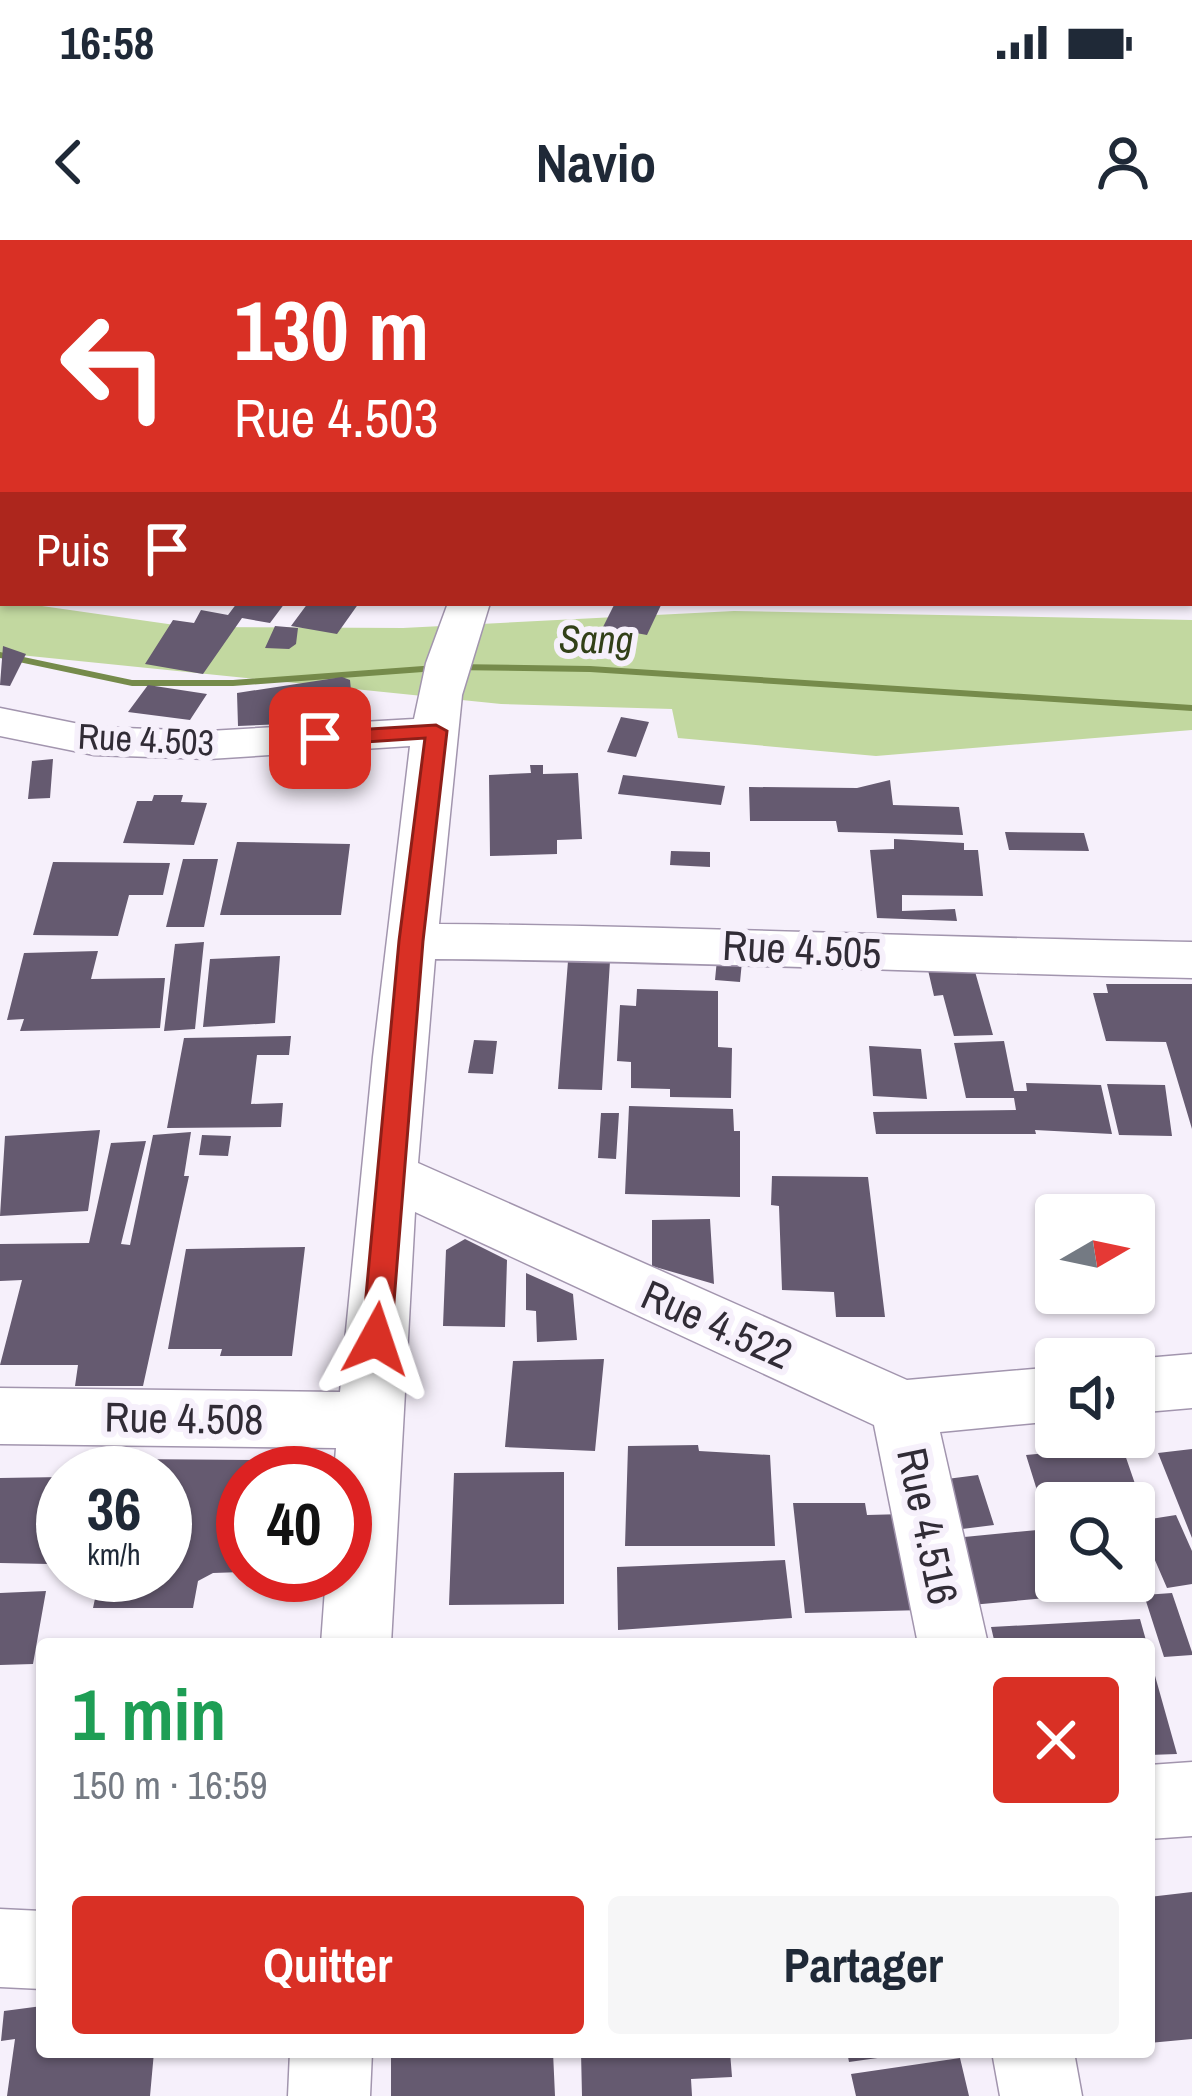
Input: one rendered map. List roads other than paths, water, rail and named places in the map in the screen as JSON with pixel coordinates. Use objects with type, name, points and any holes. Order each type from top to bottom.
[{"type":"street","points":[[356,1638],[369,1420],[411,941],[436,731],[455,636],[468,606]]},
{"type":"street","name":"Rue 4.503","points":[[0,722],[94,741],[209,745],[436,731]]},
{"type":"street","name":"Rue 4.505","points":[[411,941],[724,944],[917,955],[1192,960]]},
{"type":"street","name":"Rue 4.522","points":[[391,1176],[903,1408],[1035,1396]]},
{"type":"street","points":[[1155,1384],[1192,1381]]},
{"type":"street","name":"Rue 4.516","points":[[903,1408],[952,1638]]},
{"type":"street","name":"Rue 4.508","points":[[0,1416],[369,1420]]},
{"type":"street","points":[[1155,1802],[1192,1799]]},
{"type":"street","points":[[0,1948],[36,1950]]},
{"type":"street","points":[[328,2096],[331,2058]]},
{"type":"street","points":[[1034,2058],[1041,2096]]},
{"type":"waterway","name":"Sang","points":[[0,655],[132,683],[233,683],[450,667],[590,669],[1192,708]]}]
